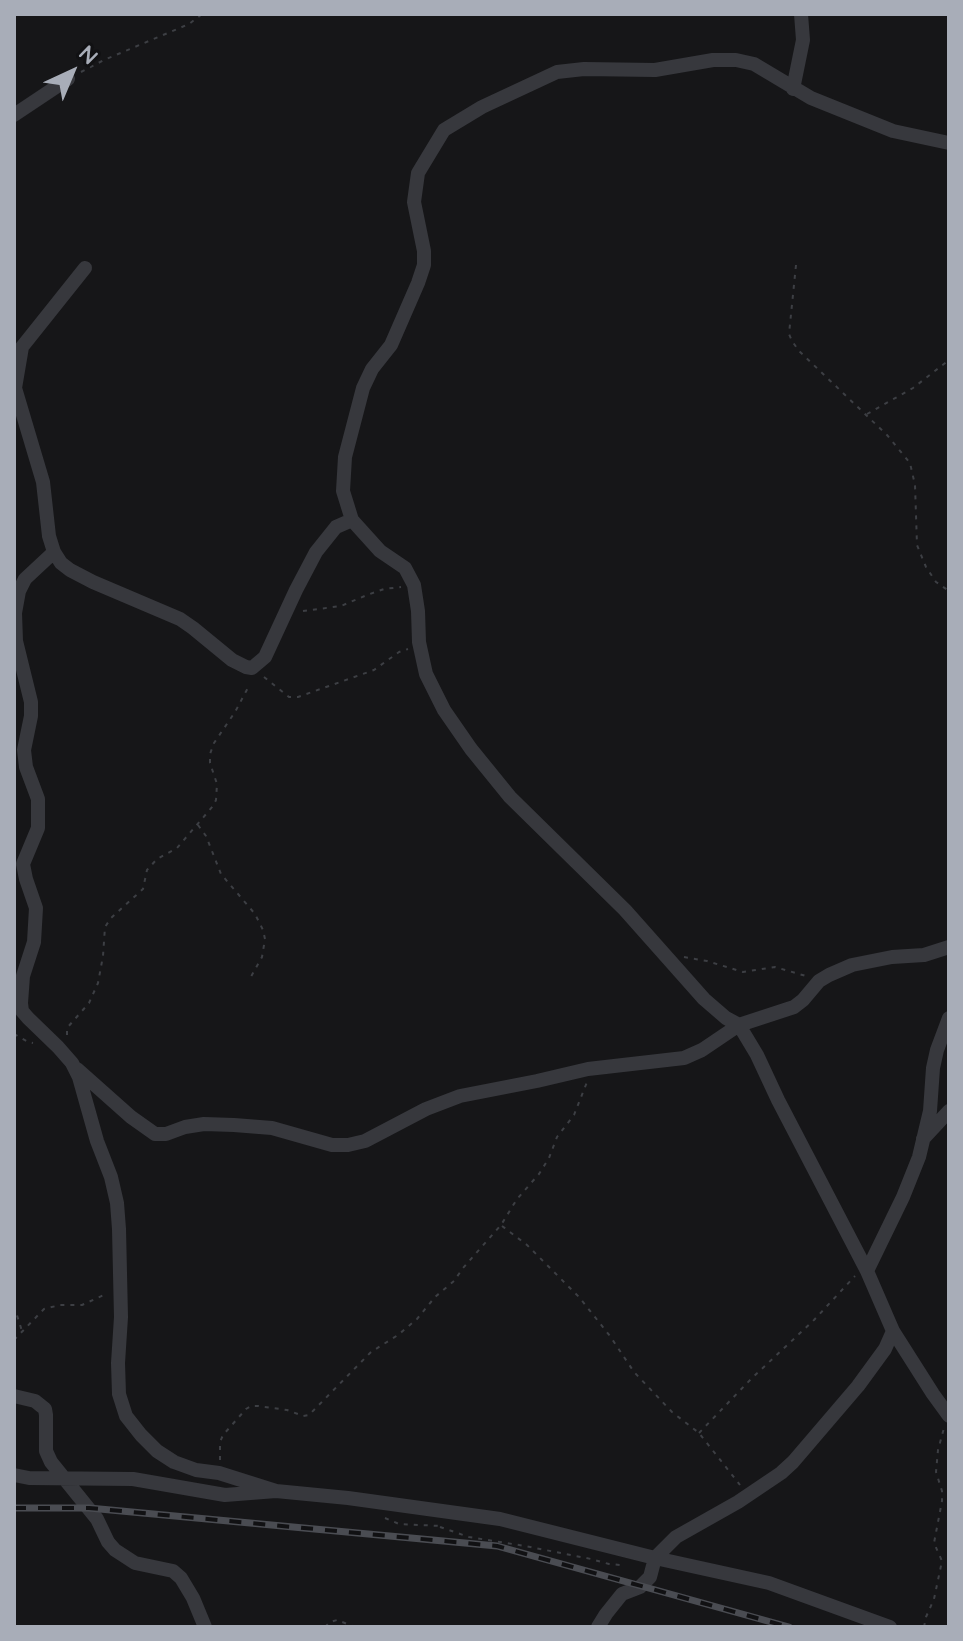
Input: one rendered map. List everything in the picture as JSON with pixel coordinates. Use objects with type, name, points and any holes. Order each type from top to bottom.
[{"type":"street","points":[[793,89],[803,40],[801,14]]},
{"type":"street","points":[[946,1412],[893,1331],[866,1269],[739,1025],[704,999],[625,910],[510,797],[471,749],[444,710],[426,674],[419,642],[414,585],[405,568],[380,551],[352,520],[343,491],[345,457],[368,376],[391,345],[424,265],[414,202],[418,173],[444,130],[482,107],[557,72],[584,69],[655,70],[713,60],[736,60],[754,64],[811,98],[893,131],[949,143]]},
{"type":"street","points":[[14,115],[68,79]]},
{"type":"street","points":[[85,268],[22,347],[15,388],[43,482],[49,536],[61,563],[70,570],[180,619],[232,660],[252,668],[261,661],[316,552],[336,527],[352,520]]},
{"type":"street","points":[[54,552],[25,579],[15,613],[16,641],[31,702],[24,750],[26,767],[38,799],[38,828],[23,864],[36,908],[34,942],[23,976],[22,1011],[86,1078],[155,1134],[204,1124],[272,1128],[332,1145],[365,1141],[426,1109],[460,1096],[592,1068],[684,1058],[702,1050],[739,1025],[794,1007],[819,981],[852,965],[892,957],[924,955],[949,947]]},
{"type":"street","points":[[866,1269],[903,1197],[919,1157],[930,1111],[933,1068],[949,1018]]},
{"type":"street","points":[[69,1060],[79,1077],[114,1190],[119,1229],[119,1394],[126,1416],[157,1451],[174,1462],[276,1491]]},
{"type":"street","points":[[923,1140],[949,1111]]},
{"type":"street","points":[[598,1627],[622,1594],[640,1587],[650,1577],[655,1558],[676,1537],[781,1473],[858,1386],[885,1349],[893,1331]]},
{"type":"street","points":[[14,1396],[35,1401],[45,1409],[46,1451],[51,1462],[97,1519],[108,1542],[135,1563],[173,1571],[181,1578],[205,1627]]},
{"type":"street","points":[[14,1475],[29,1478],[133,1479],[225,1495],[276,1491],[500,1519],[769,1583],[890,1627]]},
{"type":"path","points":[[68,79],[104,60],[189,24],[202,14]]},
{"type":"path","points":[[796,265],[789,334],[792,341],[887,435],[910,463],[915,485],[917,545],[936,582],[949,591]]},
{"type":"path","points":[[866,415],[913,388],[949,360]]},
{"type":"path","points":[[282,620],[294,613],[341,606],[384,589],[414,585]]},
{"type":"path","points":[[261,661],[257,671],[289,697],[298,697],[374,670],[419,642]]},
{"type":"path","points":[[69,1060],[67,1028],[89,1003],[98,983],[105,927],[143,889],[147,870],[157,859],[177,848],[216,800],[217,784],[210,754],[251,682]]},
{"type":"path","points":[[197,824],[206,836],[221,874],[255,914],[263,930],[262,957],[249,980]]},
{"type":"path","points":[[664,952],[743,972],[775,967],[805,976],[829,975]]},
{"type":"path","points":[[219,1473],[220,1442],[239,1415],[253,1406],[309,1415],[371,1352],[417,1319],[428,1303],[454,1281],[539,1174],[557,1137],[574,1115],[592,1068]]},
{"type":"path","points":[[501,1225],[527,1245],[579,1297],[634,1372],[672,1412],[699,1433],[748,1495]]},
{"type":"path","points":[[699,1433],[866,1269]]},
{"type":"path","points":[[14,1340],[44,1309],[82,1305],[120,1285]]},
{"type":"path","points":[[14,1306],[22,1332]]},
{"type":"path","points":[[924,1627],[942,1561],[934,1543],[942,1491],[936,1472],[938,1450],[946,1412]]},
{"type":"path","points":[[439,1526],[469,1537],[609,1564],[627,1564]]},
{"type":"path","points":[[325,1627],[337,1620],[355,1627]]},
{"type":"railway","points":[[14,1508],[89,1508],[497,1546],[789,1627]]}]
